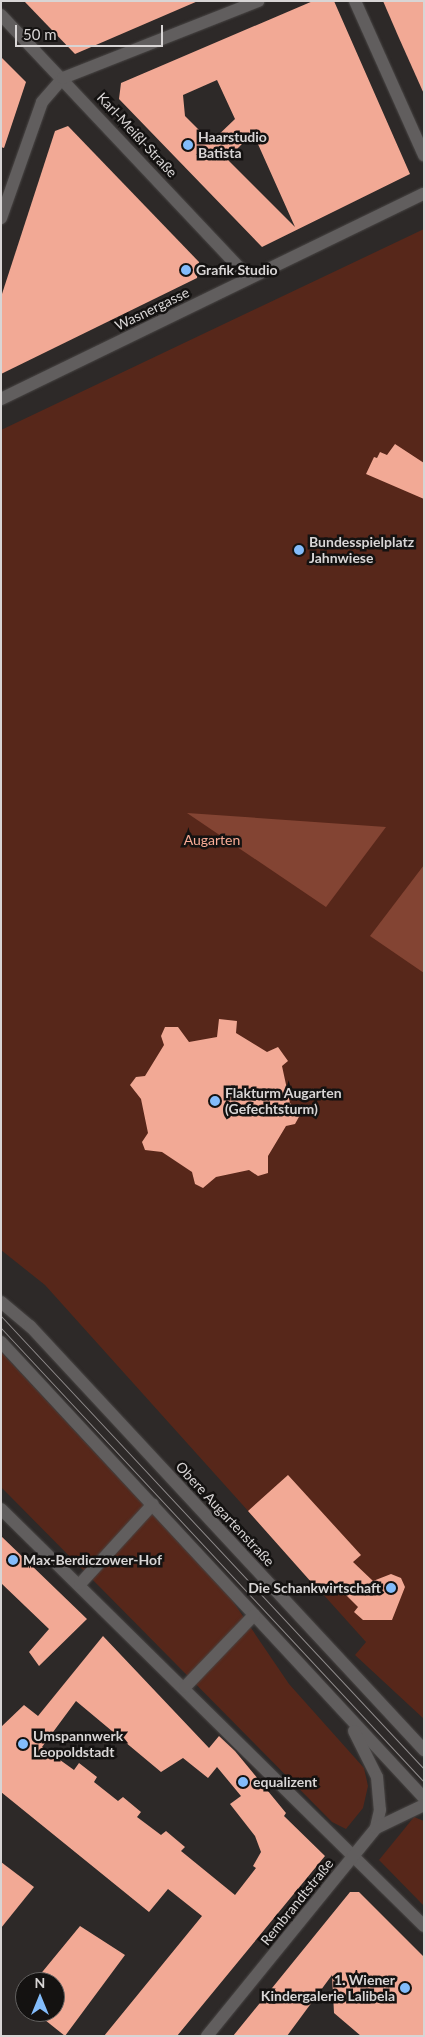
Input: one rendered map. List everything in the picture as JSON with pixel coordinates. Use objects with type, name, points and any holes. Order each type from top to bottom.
[{"type":"street","points":[[3,209],[42,102],[63,78],[258,1]]},
{"type":"street","points":[[355,1],[424,155]]},
{"type":"street","name":"Karl-Meißl-Straße","points":[[1,15],[63,78],[249,278]]},
{"type":"street","name":"Wasnergasse","points":[[1,399],[424,194]]},
{"type":"street","name":"Obere Augartenstraße","points":[[1,1302],[37,1334],[424,1750]]},
{"type":"street","points":[[1,1342],[153,1504],[349,1721],[424,1798]]},
{"type":"street","points":[[80,1584],[153,1504]]},
{"type":"street","points":[[1,1509],[185,1687],[424,1926]]},
{"type":"street","points":[[185,1687],[254,1615]]},
{"type":"street","points":[[349,1721],[377,1777],[380,1810],[376,1828]]},
{"type":"street","name":"Rembrandtstraße","points":[[208,2036],[376,1828],[424,1806]]},
{"type":"green space","name":"Augarten","points":[[424,229],[424,1719],[355,1655],[366,1642],[45,1285],[1,1250],[1,430]]},
{"type":"green space","points":[[1,1352],[232,1600],[289,1684],[364,1768],[368,1786],[363,1808],[346,1829],[332,1822],[1,1487]]},
{"type":"green space","points":[[414,1817],[424,1821],[424,1906],[379,1860]]},
{"type":"shaded area","points":[[187,813],[386,827],[326,907]]},
{"type":"shaded area","points":[[424,865],[424,973],[370,936]]},
{"type":"building","points":[[24,1],[198,1],[75,54]]},
{"type":"building","points":[[313,1],[334,1],[410,174],[262,247],[119,99],[121,83]],"holes":[[[217,80],[235,119],[211,142],[185,116],[183,95]],[[253,133],[295,227],[227,159]]]},
{"type":"building","points":[[383,1],[424,1],[424,94],[399,38]]},
{"type":"building","points":[[1,57],[26,82],[4,148],[1,147]]},
{"type":"building","points":[[68,126],[199,262],[197,278],[1,374],[1,297],[55,131]]},
{"type":"building","points":[[395,444],[424,463],[424,499],[366,474],[374,457],[377,458],[380,452],[387,455]]},
{"type":"building","name":"Flakturm Augarten (Gefechtsturm)","points":[[219,1019],[237,1021],[236,1033],[267,1052],[278,1047],[288,1061],[282,1066],[290,1103],[300,1115],[295,1124],[286,1126],[268,1156],[268,1173],[258,1176],[249,1170],[216,1177],[203,1188],[195,1184],[192,1172],[162,1152],[145,1150],[142,1142],[148,1133],[141,1099],[130,1085],[136,1077],[145,1076],[164,1045],[161,1036],[165,1027],[178,1027],[189,1042],[217,1037]]},
{"type":"building","points":[[288,1475],[361,1555],[353,1562],[373,1581],[391,1574],[401,1578],[405,1587],[392,1620],[363,1620],[354,1612],[358,1607],[332,1581],[320,1592],[248,1511]]},
{"type":"building","name":"Max-Berdiczower-Hof","points":[[1,1536],[87,1619],[39,1666],[29,1652],[49,1629],[1,1583]]},
{"type":"building","points":[[103,1636],[209,1748],[219,1736],[235,1751],[286,1813],[284,1816],[325,1856],[177,2036],[104,2036],[202,1916],[168,1889],[149,1912],[1,1792],[1,1727],[24,1705],[38,1716]],"holes":[[[76,1701],[161,1772],[183,1758],[208,1778],[217,1767],[241,1796],[230,1804],[255,1836],[261,1852],[253,1866],[256,1868],[235,1895],[181,1851],[185,1847],[166,1831],[161,1835],[137,1817],[141,1812],[123,1797],[118,1801],[94,1782],[97,1777],[79,1763],[74,1770],[42,1747]]]},
{"type":"building","points":[[1,1862],[34,1887],[1,1928]]},
{"type":"building","points":[[350,1892],[359,1892],[424,1957],[424,2036],[361,2036],[334,2013],[332,1975],[287,2036],[233,2036]]},
{"type":"building","points":[[80,1926],[125,1955],[65,2036],[48,2022],[65,2022],[65,1972],[42,1972]]},
{"type":"tram line","points":[[1,1316],[424,1769]]},
{"type":"tram line","points":[[1,1328],[424,1782]]},
{"type":"place","name":"Haarstudio Batista","points":[[188,145]]},
{"type":"place","name":"Grafik Studio","points":[[186,270]]},
{"type":"place","name":"Bundesspielplatz Jahnwiese","points":[[299,550]]},
{"type":"place","name":"Flakturm Augarten (Gefechtsturm)","points":[[215,1101]]},
{"type":"place","name":"Max-Berdiczower-Hof","points":[[13,1560]]},
{"type":"place","name":"Die Schankwirtschaft","points":[[391,1588]]},
{"type":"place","name":"Umspannwerk Leopoldstadt","points":[[23,1744]]},
{"type":"place","name":"equalizent","points":[[243,1782]]},
{"type":"place","name":"1. Wiener Kindergalerie Lalibela","points":[[405,1988]]}]
